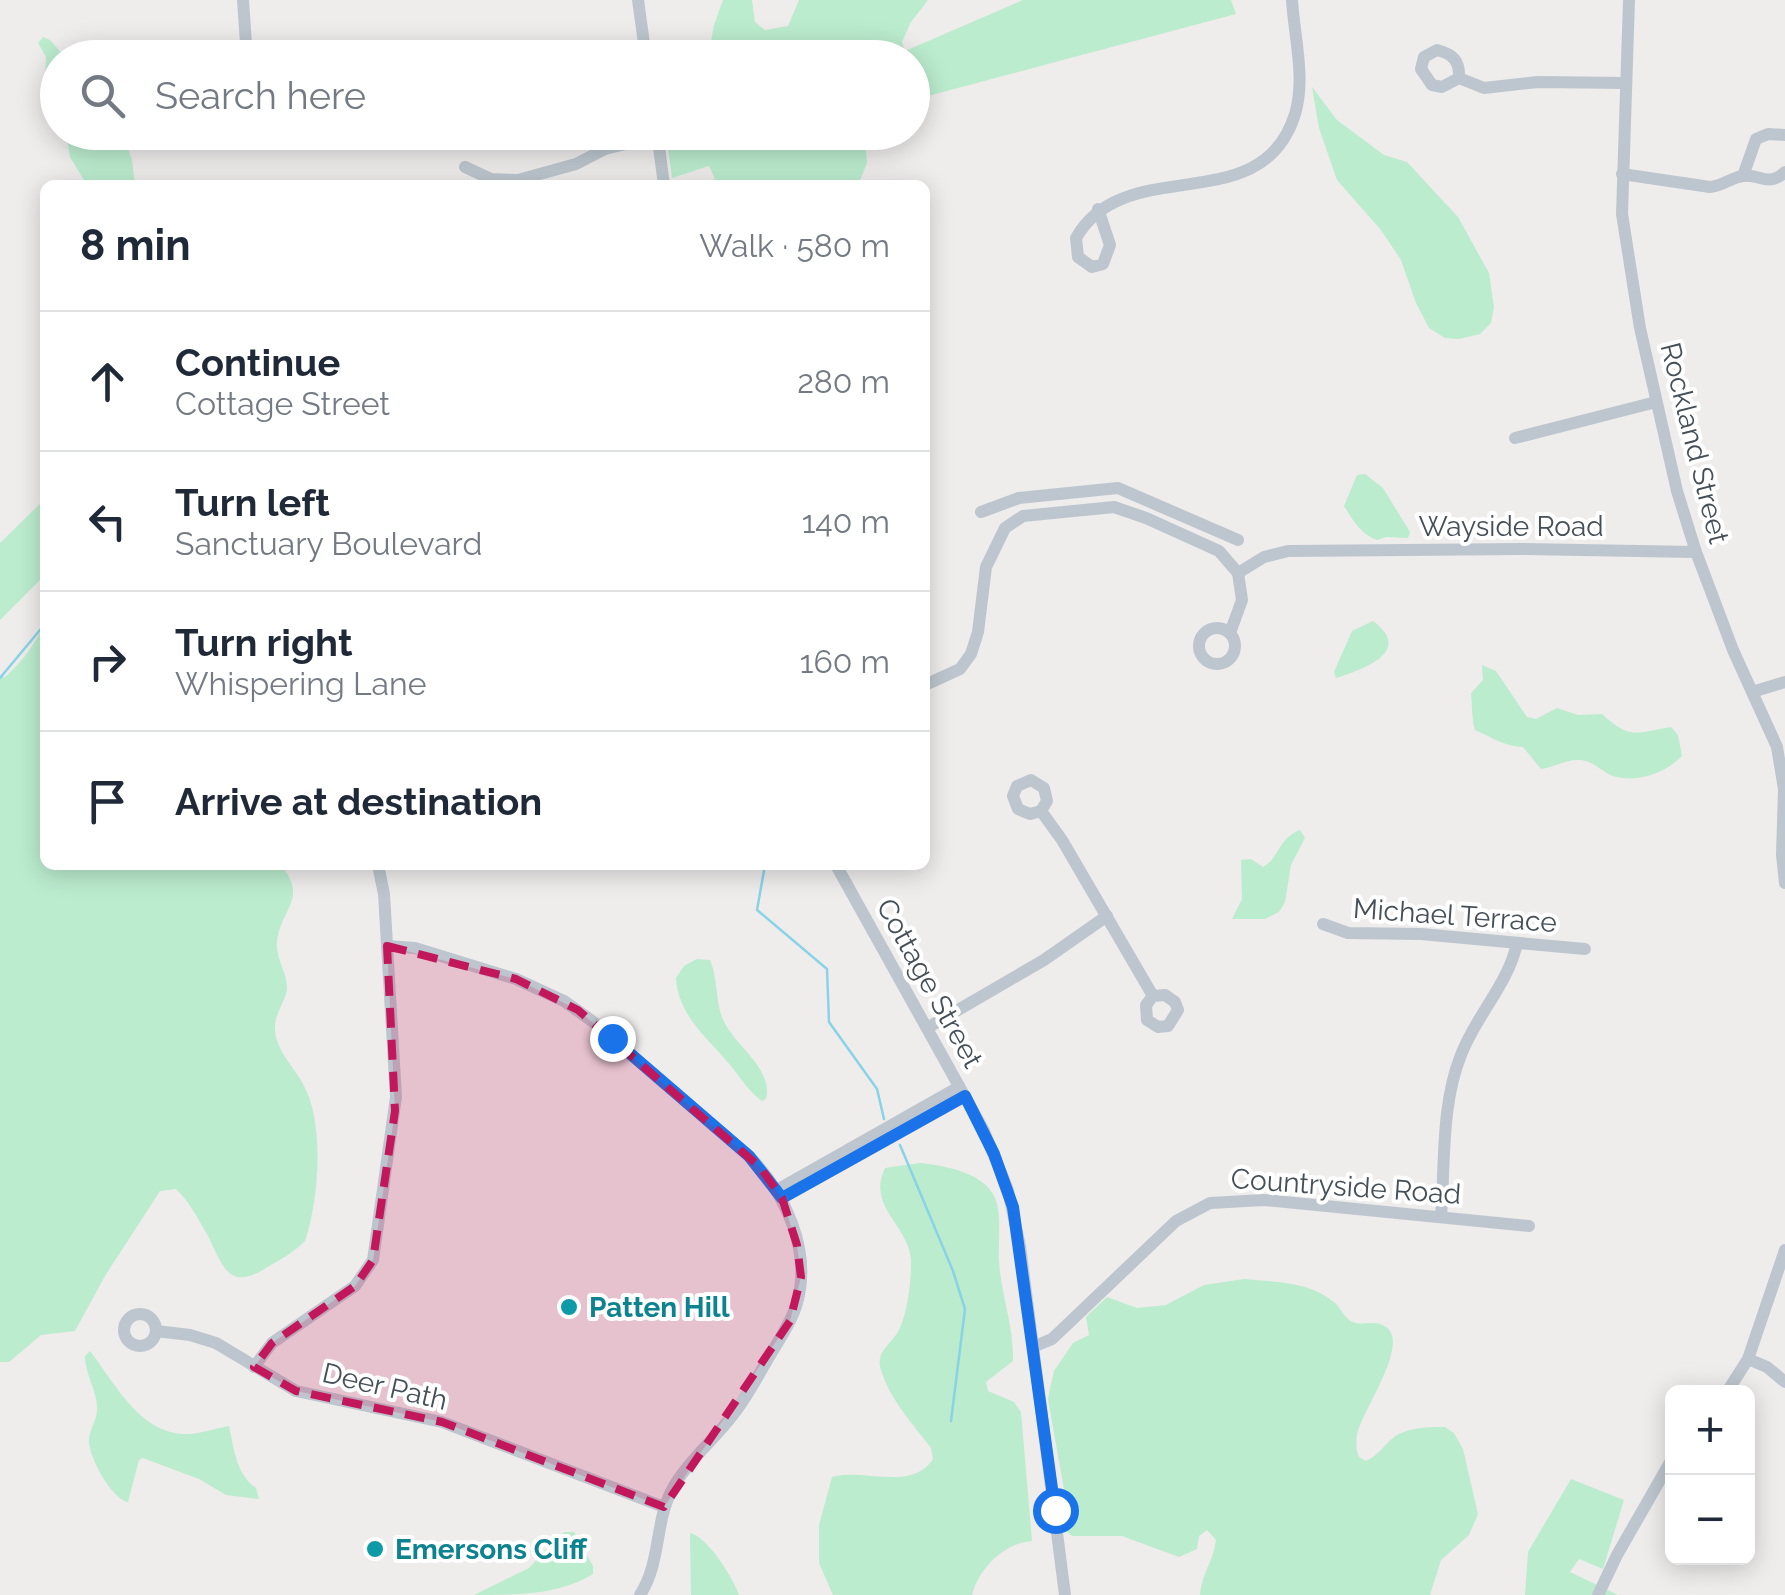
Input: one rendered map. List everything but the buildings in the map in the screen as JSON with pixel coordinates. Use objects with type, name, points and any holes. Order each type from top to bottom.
[{"type":"street","points":[[243,0],[246,40]]},
{"type":"street","points":[[638,0],[644,40]]},
{"type":"street","points":[[1098,209],[1134,192],[1216,182],[1249,171],[1267,157],[1287,133],[1299,93],[1292,0]]},
{"type":"street","name":"Rockland Street","points":[[1629,0],[1622,174],[1626,245],[1677,491],[1696,552],[1752,692],[1774,736],[1783,776],[1785,879]]},
{"type":"street","points":[[1459,78],[1484,88],[1538,82],[1626,82]]},
{"type":"street","points":[[1743,176],[1756,139],[1785,134]]},
{"type":"street","points":[[465,167],[491,179],[518,180],[576,164],[603,150]]},
{"type":"street","points":[[660,150],[663,180]]},
{"type":"street","points":[[1622,174],[1710,187],[1743,176],[1779,178],[1785,172]]},
{"type":"street","points":[[1515,438],[1656,402]]},
{"type":"street","points":[[1114,508],[1118,488]]},
{"type":"street","points":[[981,512],[1008,502],[1076,490],[1118,488],[1238,540]]},
{"type":"street","points":[[1008,502],[1014,522]]},
{"type":"street","points":[[930,683],[960,669],[971,654],[978,632],[986,566],[1005,528],[1023,516],[1114,508],[1219,551],[1238,573],[1242,600],[1230,633]]},
{"type":"street","points":[[1184,535],[1192,518]]},
{"type":"street","name":"Wayside Road","points":[[1238,573],[1264,557],[1288,551],[1696,552]]},
{"type":"street","points":[[1752,692],[1785,682]]},
{"type":"street","points":[[1040,810],[1062,840],[1153,996]]},
{"type":"street","points":[[254,1367],[272,1344],[356,1286],[374,1260],[395,1111],[387,946],[379,870]]},
{"type":"street","name":"Cottage Street","points":[[839,870],[962,1092],[994,1154],[1013,1207],[1064,1595]]},
{"type":"street","points":[[927,1028],[1044,960],[1107,916]]},
{"type":"street","name":"Michael Terrace","points":[[1323,924],[1348,933],[1421,934],[1585,950]]},
{"type":"street","points":[[1441,1217],[1449,1107],[1456,1071],[1465,1045],[1517,943]]},
{"type":"street","points":[[387,946],[415,948],[516,979],[564,1001],[749,1156],[780,1194],[800,1261],[796,1306],[746,1396],[684,1470],[664,1507],[653,1571],[640,1595]]},
{"type":"street","points":[[780,1194],[962,1092]]},
{"type":"street","name":"Countryside Road","points":[[1033,1348],[1052,1339],[1176,1221],[1210,1203],[1264,1200],[1529,1226]]},
{"type":"street","points":[[1731,1385],[1748,1359],[1785,1250]]},
{"type":"street","name":"Deer Path","points":[[156,1331],[216,1343],[296,1392],[442,1422],[664,1507]]},
{"type":"street","points":[[1748,1359],[1767,1367],[1785,1382]]},
{"type":"street","points":[[1598,1595],[1616,1555],[1665,1471]]},
{"type":"highlighted area","points":[[387,946],[516,979],[578,1010],[760,1167],[782,1198],[797,1245],[801,1277],[790,1321],[664,1507],[442,1422],[296,1391],[254,1367],[272,1343],[355,1286],[373,1260],[395,1111]]},
{"type":"green space","points":[[723,0],[752,0],[755,22],[765,30],[788,26],[799,0],[928,0],[903,40],[711,40]]},
{"type":"green space","points":[[1023,0],[1231,0],[1236,14],[930,95],[930,40]]},
{"type":"green space","points":[[1312,87],[1337,120],[1384,155],[1407,162],[1458,217],[1489,273],[1494,307],[1491,323],[1480,334],[1445,338],[1429,328],[1401,260],[1381,230],[1337,180],[1319,128]]},
{"type":"green space","points":[[69,150],[128,150],[134,180],[84,180]]},
{"type":"green space","points":[[668,150],[866,150],[867,163],[860,180],[713,180],[709,166],[672,178]]},
{"type":"green space","points":[[1365,474],[1383,488],[1410,532],[1408,538],[1371,538],[1351,517],[1344,506],[1357,475]]},
{"type":"green space","points":[[40,504],[40,580],[0,620],[0,543]]},
{"type":"green space","points":[[1373,621],[1384,632],[1386,651],[1370,665],[1336,678],[1334,672],[1352,631]]},
{"type":"green space","points":[[40,632],[40,870],[284,870],[289,877],[293,896],[277,942],[287,988],[275,1030],[282,1051],[310,1100],[318,1161],[310,1224],[305,1241],[292,1252],[253,1275],[234,1276],[222,1264],[181,1194],[176,1189],[160,1191],[75,1331],[41,1335],[9,1362],[0,1362],[0,676],[5,677]]},
{"type":"green space","points":[[1482,665],[1496,671],[1527,717],[1536,719],[1557,708],[1578,715],[1602,714],[1627,731],[1671,727],[1678,735],[1682,756],[1660,771],[1634,778],[1611,775],[1580,760],[1541,769],[1523,747],[1475,730],[1471,693],[1483,680]]},
{"type":"green space","points":[[1300,830],[1305,838],[1291,865],[1285,902],[1279,912],[1265,919],[1232,919],[1242,899],[1241,860],[1251,859],[1263,867],[1287,838]]},
{"type":"green space","points":[[697,959],[710,960],[724,1022],[761,1071],[767,1089],[762,1101],[696,1026],[682,1004],[676,978],[684,966]]},
{"type":"green space","points":[[920,1163],[973,1176],[990,1189],[997,1204],[1000,1274],[1013,1361],[986,1382],[988,1391],[1014,1402],[1021,1412],[1032,1541],[1012,1546],[994,1559],[980,1575],[972,1595],[833,1595],[819,1563],[819,1525],[832,1477],[900,1477],[924,1469],[933,1459],[931,1448],[890,1391],[880,1363],[905,1314],[911,1261],[904,1237],[885,1205],[881,1182],[885,1168]]},
{"type":"green space","points":[[1244,1279],[1314,1290],[1334,1302],[1352,1321],[1382,1325],[1392,1336],[1389,1363],[1357,1435],[1359,1457],[1366,1461],[1398,1434],[1411,1430],[1445,1427],[1454,1433],[1463,1449],[1478,1514],[1469,1535],[1441,1560],[1430,1595],[1200,1595],[1216,1540],[1207,1530],[1199,1536],[1197,1549],[1179,1557],[1122,1536],[1072,1536],[1065,1530],[1065,1495],[1048,1399],[1054,1371],[1073,1343],[1089,1335],[1086,1317],[1107,1297],[1137,1308],[1166,1305],[1204,1285]]},
{"type":"green space","points":[[90,1351],[131,1406],[157,1427],[190,1434],[229,1426],[240,1467],[256,1488],[259,1499],[226,1495],[199,1479],[143,1458],[139,1460],[128,1502],[115,1494],[102,1476],[90,1447],[89,1436],[97,1410],[85,1356]]},
{"type":"green space","points":[[1571,1479],[1624,1500],[1603,1569],[1579,1559],[1570,1572],[1618,1595],[1525,1595],[1528,1552]]},
{"type":"green space","points":[[565,1532],[574,1532],[593,1566],[593,1574],[551,1590],[474,1595],[529,1568]]},
{"type":"green space","points":[[690,1533],[711,1549],[739,1595],[691,1595]]},
{"type":"waterway","points":[[0,678],[40,630]]},
{"type":"waterway","points":[[764,870],[757,910],[827,969],[829,1022],[877,1089],[884,1119]]},
{"type":"waterway","points":[[900,1145],[965,1309],[951,1421]]},
{"type":"place","name":"Patten Hill","points":[[569,1307]]},
{"type":"place","name":"Emersons Cliff","points":[[375,1549]]},
{"type":"route","points":[[612,1038],[749,1156],[782,1198],[965,1096],[994,1154],[1013,1207],[1055,1510]]}]
